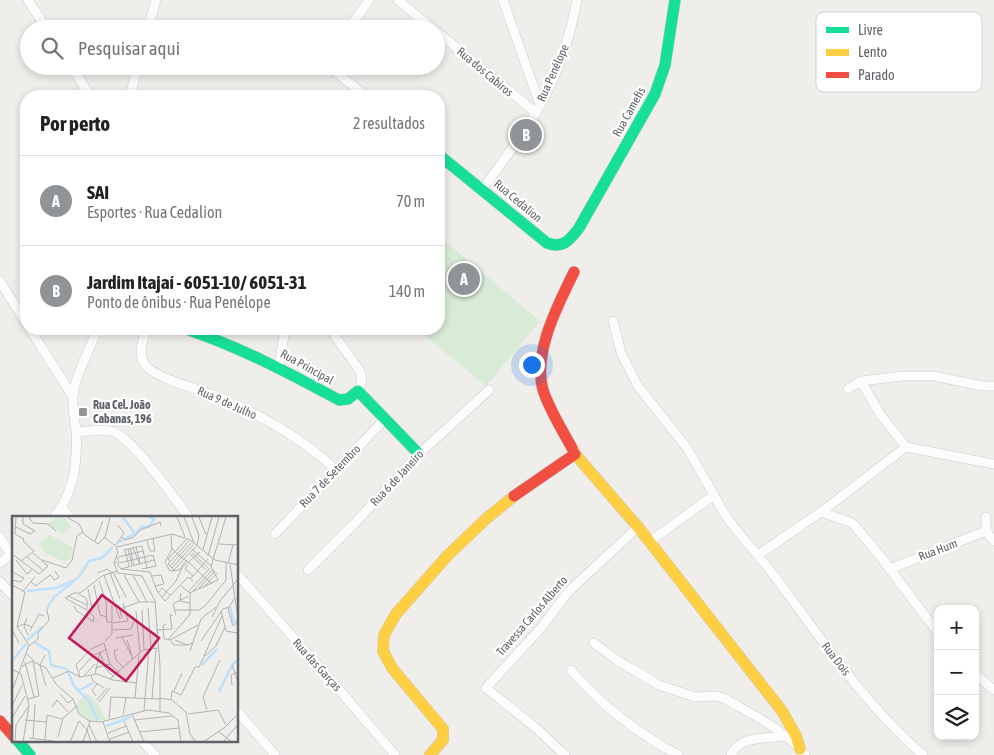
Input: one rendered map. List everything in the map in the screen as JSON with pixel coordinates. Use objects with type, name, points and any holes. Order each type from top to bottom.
[{"type":"street","points":[[28,0],[41,20]]},
{"type":"street","points":[[150,20],[156,0]]},
{"type":"street","points":[[355,20],[369,0]]},
{"type":"street","name":"Rua dos Cabiros","points":[[398,0],[423,20]]},
{"type":"street","points":[[503,0],[537,109]]},
{"type":"street","name":"Rua Penélope","points":[[482,190],[537,109],[561,61],[574,21],[577,0]]},
{"type":"street","name":"Rua Camefis","points":[[579,228],[656,94],[665,65],[675,0]]},
{"type":"street","name":"Rua dos Cabiros","points":[[445,38],[537,109]]},
{"type":"street","points":[[76,75],[86,90]]},
{"type":"street","points":[[132,90],[136,75]]},
{"type":"street","points":[[339,75],[358,90]]},
{"type":"street","name":"Rua Cedalion","points":[[445,160],[547,243],[554,246],[562,246],[569,242],[579,228]]},
{"type":"street","points":[[574,272],[551,318],[540,365],[543,390],[552,414],[575,454],[638,527],[782,712],[796,736],[802,752]]},
{"type":"street","points":[[0,281],[20,313]]},
{"type":"street","name":"Rua Dois","points":[[613,321],[621,353],[638,386],[687,448],[722,512],[758,555],[824,644],[881,715],[923,755]]},
{"type":"street","points":[[34,335],[72,397]]},
{"type":"street","points":[[55,516],[62,508],[71,487],[75,469],[76,432],[72,397],[95,335]]},
{"type":"street","name":"Rua 9 de Julho","points":[[145,335],[141,351],[142,359],[153,371],[216,396],[253,414],[299,440],[336,470]]},
{"type":"street","name":"Rua Principal","points":[[208,335],[279,366],[339,400],[348,399],[358,391]]},
{"type":"street","points":[[279,366],[283,335]]},
{"type":"street","points":[[334,335],[363,377],[358,391],[419,454]]},
{"type":"street","points":[[848,389],[862,381],[902,376],[934,376],[994,386]]},
{"type":"street","points":[[862,381],[880,414],[906,447],[994,464]]},
{"type":"street","name":"Rua 6 de Janeiro","points":[[308,570],[419,454],[489,390]]},
{"type":"street","name":"Rua 7 de Setembro","points":[[275,534],[386,419]]},
{"type":"street","points":[[76,432],[111,431],[124,438],[136,449],[187,516]]},
{"type":"street","points":[[758,555],[821,512],[906,447]]},
{"type":"street","points":[[430,755],[444,740],[445,734],[443,729],[388,664],[382,650],[382,641],[389,624],[435,567],[464,539],[528,485],[575,454]]},
{"type":"street","points":[[649,542],[714,495]]},
{"type":"street","points":[[62,508],[68,516]]},
{"type":"street","points":[[821,512],[854,525],[934,628]]},
{"type":"street","points":[[986,517],[986,531],[994,541]]},
{"type":"street","name":"Travessa Carlos Alberto","points":[[565,755],[536,728],[486,688],[540,628],[568,592],[638,527]]},
{"type":"street","name":"Rua Hum","points":[[890,569],[986,531]]},
{"type":"street","points":[[0,538],[12,553],[0,563]]},
{"type":"street","name":"Rua das Garças","points":[[239,577],[324,672],[394,755]]},
{"type":"street","points":[[0,582],[12,595]]},
{"type":"street","points":[[594,643],[658,685],[696,697],[719,697],[768,724],[785,736],[802,752]]},
{"type":"street","points":[[571,670],[622,719],[644,736],[677,755]]},
{"type":"street","points":[[979,677],[994,690]]},
{"type":"street","points":[[239,713],[275,755]]},
{"type":"street","points":[[0,721],[12,735]]},
{"type":"street","points":[[731,755],[737,746],[742,743],[754,739],[785,736]]},
{"type":"street","points":[[19,742],[30,755]]},
{"type":"street","points":[[143,742],[154,755]]},
{"type":"green space","points":[[445,241],[540,321],[486,386],[424,335],[445,335]]},
{"type":"traffic: fast","points":[[445,160],[547,243],[557,245],[566,242],[579,228],[655,94],[665,65],[675,0]]},
{"type":"traffic: fast","points":[[203,335],[283,370],[339,400],[348,399],[358,391],[419,454]]},
{"type":"traffic: fast","points":[[19,742],[30,755]]},
{"type":"traffic: slow","points":[[572,448],[575,454],[638,527],[782,711],[796,736],[800,749]]},
{"type":"traffic: slow","points":[[430,755],[443,740],[443,729],[392,668],[383,651],[384,635],[396,614],[448,555],[487,518],[514,496]]},
{"type":"traffic: jam","points":[[572,448],[553,414],[544,393],[541,363],[548,331],[574,272]]},
{"type":"traffic: jam","points":[[514,496],[575,454]]},
{"type":"traffic: jam","points":[[0,721],[12,735]]},
{"type":"place","name":"Jardim Itajaí - 6051-10/ 6051-31","points":[[526,135]]},
{"type":"place","name":"SAI","points":[[464,279]]},
{"type":"place","name":"Rua Cel. João Cabanas, 196","points":[[83,412]]}]
